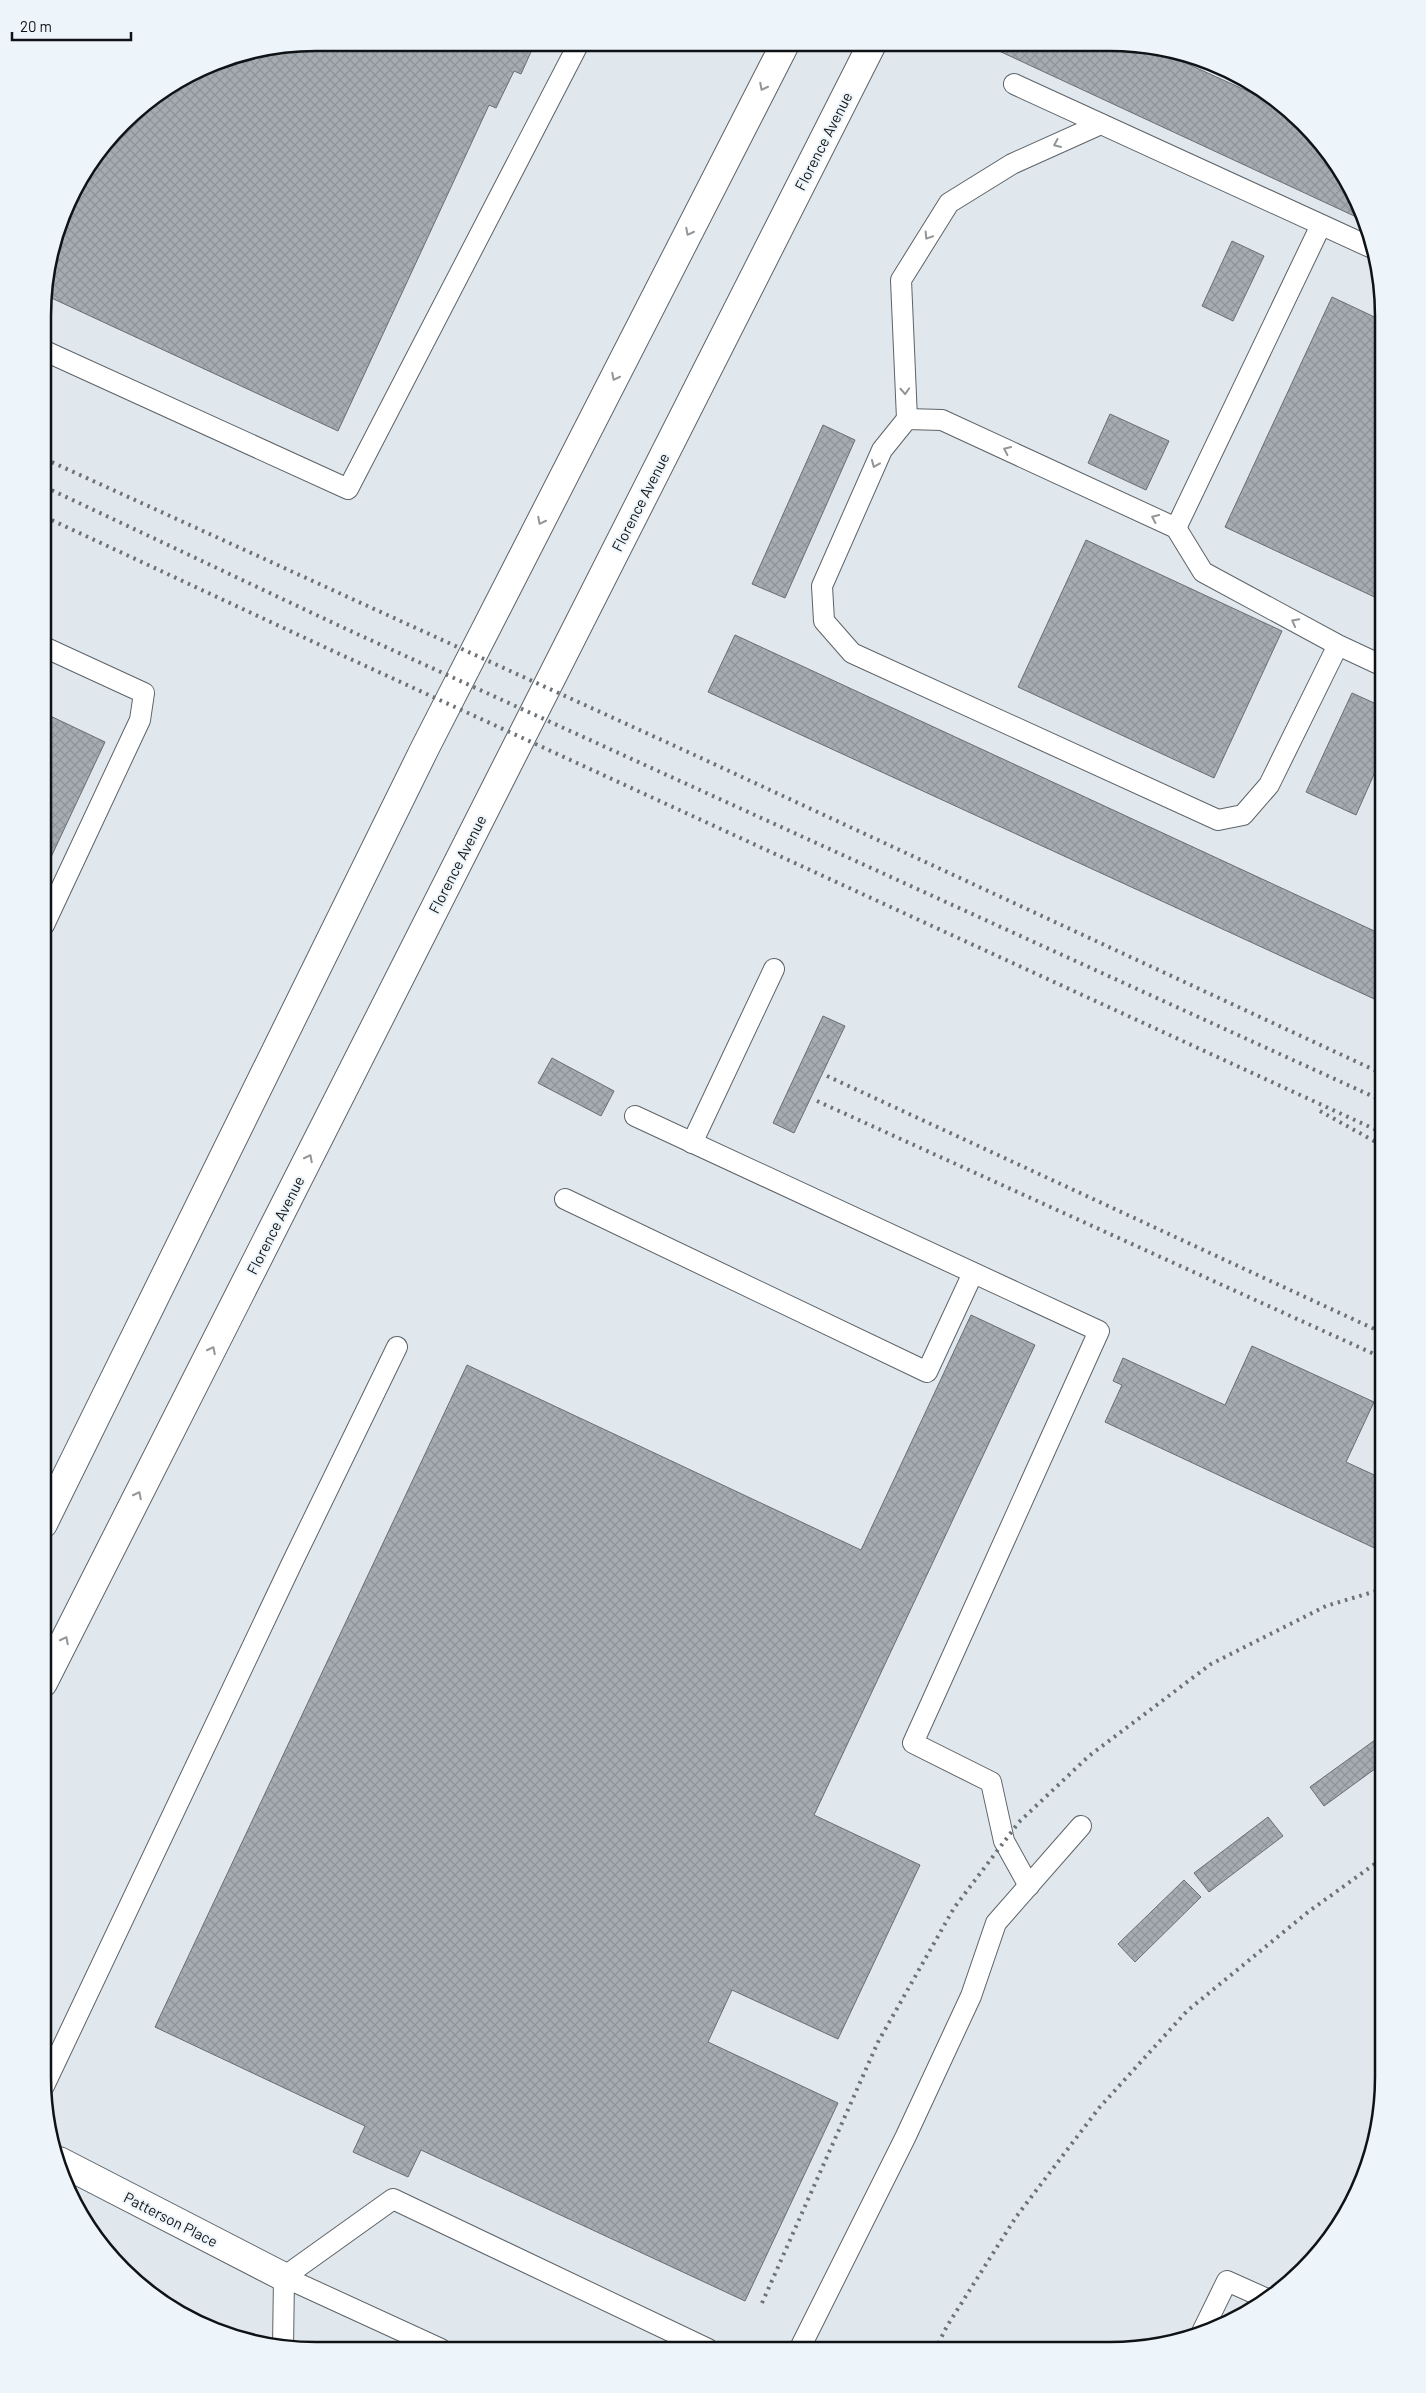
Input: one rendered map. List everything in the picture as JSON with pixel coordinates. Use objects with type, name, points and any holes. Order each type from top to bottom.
[{"type":"main road","points":[[51,1508],[421,757],[782,51]]},
{"type":"main road","name":"Florence Avenue","points":[[51,1667],[868,51]]},
{"type":"main road","name":"Patterson Place","points":[[66,2165],[284,2277]]},
{"type":"lane","points":[[51,354],[348,489],[575,51]]},
{"type":"lane","points":[[1014,84],[1366,246]]},
{"type":"lane","points":[[1101,124],[1012,164],[949,203],[900,280],[906,419],[882,450],[822,586],[824,621],[852,653],[1218,820],[1243,815],[1269,785],[1338,645]]},
{"type":"lane","points":[[1176,528],[1322,225]]},
{"type":"lane","points":[[906,419],[942,420],[1176,528],[1203,572],[1338,645],[1375,662]]},
{"type":"lane","points":[[51,650],[144,693],[140,720],[51,909]]},
{"type":"lane","points":[[692,1143],[774,969]]},
{"type":"lane","points":[[634,1116],[1099,1331],[913,1743],[991,1782],[1004,1841],[1029,1886]]},
{"type":"lane","points":[[565,1199],[927,1372],[973,1273]]},
{"type":"lane","points":[[51,2071],[291,1565],[397,1347]]},
{"type":"lane","points":[[803,2342],[905,2138],[971,1996],[996,1923],[1082,1826]]},
{"type":"lane","points":[[284,2277],[392,2199],[693,2342]]},
{"type":"lane","points":[[283,2339],[284,2277]]},
{"type":"lane","points":[[284,2277],[425,2342]]},
{"type":"lane","points":[[1206,2324],[1227,2281],[1259,2295]]},
{"type":"building","points":[[316,51],[531,51],[521,74],[514,71],[496,108],[489,105],[338,431],[52,298],[60,247],[71,215],[79,199],[106,155],[141,117],[184,87],[231,65],[264,56]]},
{"type":"building","points":[[999,51],[1110,51],[1162,56],[1179,60],[1253,93],[1285,117],[1309,141],[1330,169],[1356,217]]},
{"type":"building","points":[[1232,241],[1264,256],[1233,321],[1202,306]]},
{"type":"building","points":[[1332,297],[1375,317],[1375,597],[1225,527]]},
{"type":"building","points":[[1110,414],[1169,441],[1146,490],[1088,463]]},
{"type":"building","points":[[823,425],[855,440],[785,598],[752,584]]},
{"type":"building","points":[[1086,540],[1282,631],[1214,778],[1018,687]]},
{"type":"building","points":[[735,635],[1375,931],[1375,999],[708,692]]},
{"type":"building","points":[[1352,693],[1375,703],[1375,772],[1356,815],[1306,792]]},
{"type":"building","points":[[51,716],[105,742],[51,857]]},
{"type":"building","points":[[823,1016],[845,1026],[794,1133],[773,1123]]},
{"type":"building","points":[[552,1058],[614,1091],[601,1116],[538,1083]]},
{"type":"building","points":[[971,1315],[1035,1345],[814,1815],[920,1865],[838,2039],[732,1990],[708,2042],[838,2103],[745,2301],[421,2150],[408,2177],[353,2152],[365,2126],[155,2027],[467,1365],[861,1550]]},
{"type":"building","points":[[1252,1346],[1374,1402],[1346,1462],[1375,1475],[1375,1548],[1105,1422],[1122,1385],[1113,1381],[1123,1358],[1225,1405]]},
{"type":"building","points":[[1375,1740],[1375,1769],[1324,1806],[1310,1787]]},
{"type":"building","points":[[1268,1817],[1283,1836],[1209,1892],[1194,1873]]},
{"type":"building","points":[[1184,1880],[1201,1897],[1135,1962],[1118,1944]]},
{"type":"railway","points":[[51,462],[688,752],[1375,1070]]},
{"type":"railway","points":[[51,490],[344,628],[1375,1097]]},
{"type":"railway","points":[[51,520],[1375,1129]]},
{"type":"railway","points":[[827,1076],[1375,1329]]},
{"type":"railway","points":[[817,1101],[1375,1354]]},
{"type":"railway","points":[[1320,1111],[1375,1142]]},
{"type":"railway","points":[[762,2303],[878,2042],[954,1908],[1019,1822],[1089,1756],[1211,1664],[1326,1606],[1375,1591]]},
{"type":"railway","points":[[939,2342],[947,2326],[1016,2217],[1099,2108],[1187,2011],[1308,1912],[1375,1864]]}]
